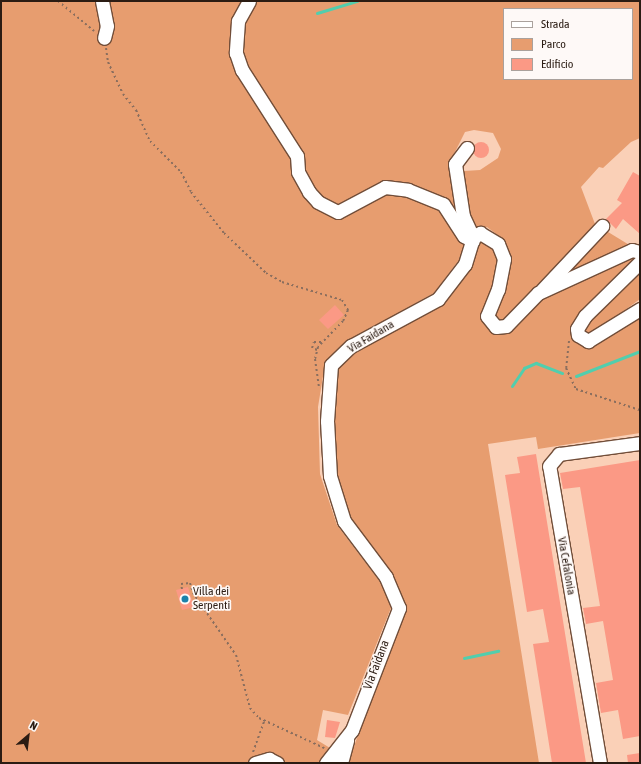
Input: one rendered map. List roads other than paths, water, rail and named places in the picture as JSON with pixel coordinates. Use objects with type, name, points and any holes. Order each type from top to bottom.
[{"type":"street","points":[[102,1],[107,26],[104,38]]},
{"type":"street","points":[[249,1],[238,21],[236,53],[297,156],[298,172],[309,192],[318,202],[338,212],[385,187],[408,190],[443,204],[464,236],[474,239],[485,235],[498,244],[504,259],[498,289],[487,316],[496,327],[506,326],[542,292],[602,226]]},
{"type":"street","points":[[467,148],[455,164],[456,186],[465,223],[474,239]]},
{"type":"street","name":"Via Faidana","points":[[333,760],[348,735],[399,608],[386,577],[344,521],[330,476],[329,398],[331,366],[351,346],[438,299],[466,264],[474,239]]},
{"type":"street","points":[[542,292],[632,250],[640,252]]},
{"type":"street","points":[[640,262],[577,329],[580,339],[588,341],[640,309]]},
{"type":"street","name":"Via Cefalonia","points":[[600,763],[549,466],[559,454],[640,443]]},
{"type":"street","points":[[254,760],[269,759],[277,763]]},
{"type":"waterway","points":[[317,13],[357,1]]},
{"type":"waterway","points":[[576,376],[640,351]]},
{"type":"waterway","points":[[512,386],[524,368],[536,363],[562,373]]},
{"type":"waterway","points":[[464,658],[498,651]]},
{"type":"place","name":"Villa dei Serpenti","points":[[185,599]]}]
